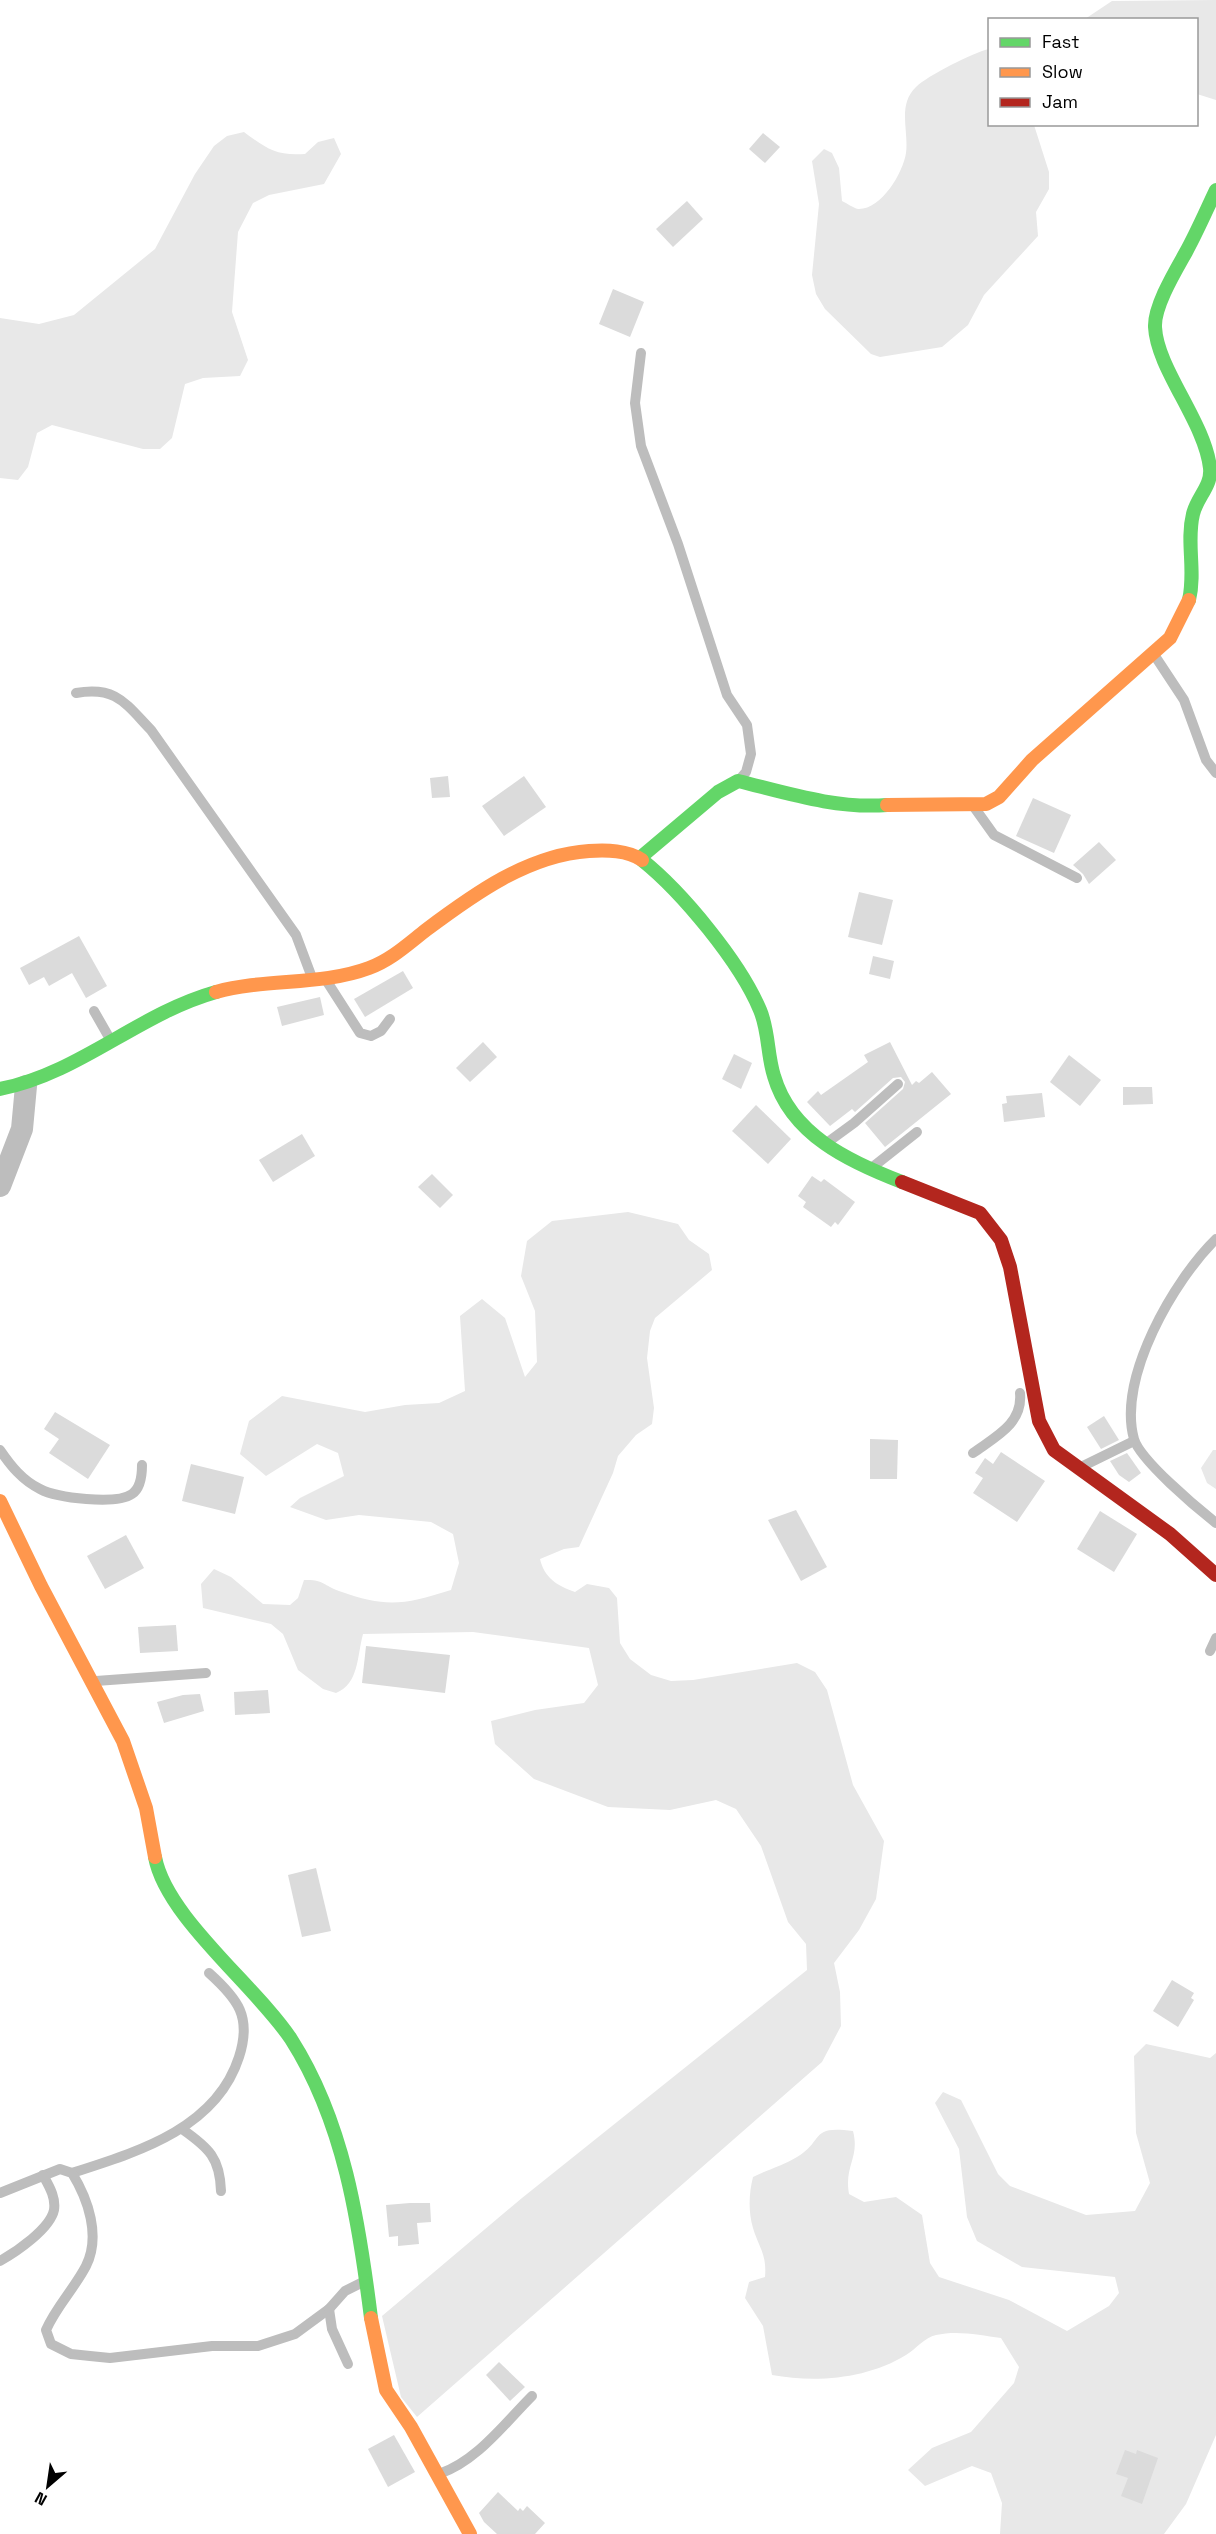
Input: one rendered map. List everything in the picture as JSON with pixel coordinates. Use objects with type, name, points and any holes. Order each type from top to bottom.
[{"type":"street","points":[[641,857],[708,803],[718,792],[738,781],[817,801],[864,807],[986,804],[999,797],[1032,760],[1170,638],[1190,598],[1192,556],[1189,534],[1193,511],[1208,486],[1210,468],[1198,429],[1161,350],[1155,326],[1172,273],[1185,254],[1216,190]]},
{"type":"street","points":[[0,1089],[26,1086],[112,1042],[164,1012],[194,999],[227,989],[369,969],[388,959],[458,906],[516,872],[582,850],[611,850],[641,857],[706,923],[751,993],[762,1015],[772,1070],[780,1093],[793,1115],[822,1143],[871,1168],[980,1214],[1001,1240],[1018,1305],[1039,1421],[1054,1450],[1077,1469],[1170,1534],[1216,1575]]},
{"type":"street","points":[[0,1186],[22,1129],[26,1086]]},
{"type":"street","points":[[0,1502],[41,1586],[93,1681],[126,1752],[146,1808],[157,1867],[164,1885],[194,1925],[290,2038],[318,2090],[344,2163],[360,2231],[374,2336],[386,2390],[411,2427],[470,2534]]},
{"type":"lane","points":[[641,353],[635,403],[641,446],[671,524],[727,695],[747,725],[751,754],[747,772],[738,781]]},
{"type":"lane","points":[[1153,653],[1184,700],[1206,760],[1216,773]]},
{"type":"lane","points":[[76,693],[97,689],[107,691],[125,703],[151,730],[296,935],[318,978],[360,1033],[371,1036],[381,1031],[390,1018]]},
{"type":"lane","points":[[972,804],[994,835],[1077,878]]},
{"type":"lane","points":[[94,1011],[112,1042]]},
{"type":"lane","points":[[822,1143],[831,1141],[898,1084]]},
{"type":"lane","points":[[871,1168],[918,1132]]},
{"type":"lane","points":[[1216,1239],[1177,1289],[1146,1342],[1139,1368],[1131,1419],[1134,1441],[1176,1490],[1216,1523]]},
{"type":"lane","points":[[973,1453],[1017,1417],[1021,1403],[1018,1305]]},
{"type":"lane","points":[[1077,1469],[1134,1441]]},
{"type":"lane","points":[[0,1450],[11,1466],[42,1490],[75,1497],[105,1500],[134,1494],[142,1479],[142,1465]]},
{"type":"lane","points":[[1210,1651],[1216,1638]]},
{"type":"lane","points":[[93,1681],[206,1673]]},
{"type":"lane","points":[[0,2193],[60,2169],[72,2173],[153,2145],[182,2129],[209,2107],[234,2075],[244,2043],[244,2019],[233,1995],[209,1974]]},
{"type":"lane","points":[[182,2129],[208,2150],[220,2168],[221,2191]]},
{"type":"lane","points":[[72,2173],[90,2209],[92,2240],[87,2265],[54,2312],[46,2330],[51,2344],[71,2354],[110,2358],[212,2346],[258,2346],[295,2334],[329,2309],[345,2291],[366,2280]]},
{"type":"lane","points":[[0,2261],[41,2231],[54,2212],[53,2193],[43,2175]]},
{"type":"lane","points":[[329,2309],[332,2329],[348,2364]]},
{"type":"lane","points":[[436,2475],[458,2468],[532,2396]]},
{"type":"shaded area","points":[[1216,0],[1216,100],[1198,94],[1198,18],[1086,18],[1112,1]]},
{"type":"shaded area","points":[[988,49],[988,126],[1034,126],[1049,172],[1049,189],[1036,212],[1038,236],[984,295],[968,325],[942,347],[880,357],[871,354],[825,309],[816,294],[812,275],[819,204],[812,161],[824,149],[832,153],[839,168],[842,201],[858,209],[867,208],[875,203],[890,189],[904,161],[907,145],[905,110],[910,94],[922,82]]},
{"type":"shaded area","points":[[244,132],[266,147],[286,154],[305,154],[318,142],[334,138],[341,154],[324,184],[269,195],[253,203],[238,232],[232,312],[248,360],[240,376],[203,378],[185,384],[172,438],[160,449],[143,449],[52,425],[37,433],[28,467],[18,480],[0,478],[0,318],[39,324],[74,315],[155,249],[195,174],[214,146],[227,136]]},
{"type":"shaded area","points":[[628,1212],[678,1224],[689,1240],[709,1254],[712,1270],[655,1318],[650,1331],[647,1358],[654,1408],[652,1424],[636,1435],[618,1456],[613,1473],[579,1547],[564,1549],[540,1559],[542,1565],[552,1580],[575,1592],[587,1584],[609,1588],[617,1598],[620,1643],[630,1659],[651,1675],[671,1681],[693,1680],[797,1663],[815,1672],[827,1690],[853,1785],[884,1841],[876,1899],[859,1930],[834,1963],[840,1992],[841,2026],[822,2062],[417,2417],[401,2397],[382,2316],[522,2198],[807,1970],[806,1944],[788,1922],[761,1846],[736,1809],[716,1800],[670,1810],[608,1807],[534,1779],[495,1744],[491,1721],[535,1710],[584,1703],[598,1685],[589,1648],[473,1632],[363,1634],[353,1676],[344,1689],[336,1693],[323,1689],[298,1670],[283,1634],[271,1624],[203,1608],[201,1584],[214,1569],[231,1577],[263,1604],[290,1605],[298,1598],[304,1580],[319,1581],[339,1591],[370,1600],[395,1603],[451,1590],[459,1563],[453,1534],[431,1522],[359,1515],[326,1520],[290,1507],[300,1498],[344,1476],[338,1453],[317,1444],[266,1476],[240,1454],[249,1421],[282,1396],[365,1412],[405,1405],[439,1403],[465,1391],[460,1316],[482,1299],[505,1318],[525,1377],[537,1362],[535,1311],[521,1276],[527,1241],[552,1221]]},
{"type":"shaded area","points":[[1213,1450],[1216,1450],[1216,1489],[1207,1483],[1201,1468]]},
{"type":"shaded area","points":[[1146,2044],[1210,2058],[1216,2053],[1216,2435],[1186,2504],[1164,2534],[1000,2534],[1002,2503],[991,2473],[972,2466],[925,2486],[908,2470],[932,2448],[971,2432],[1014,2383],[1019,2367],[1001,2338],[952,2333],[936,2335],[891,2363],[858,2374],[823,2379],[772,2375],[763,2326],[745,2298],[749,2282],[765,2277],[764,2257],[750,2215],[753,2177],[797,2157],[806,2151],[823,2132],[853,2131],[855,2148],[848,2176],[849,2194],[864,2202],[896,2197],[922,2215],[930,2263],[939,2277],[1009,2300],[1067,2331],[1109,2306],[1119,2293],[1115,2277],[1022,2267],[977,2241],[967,2217],[959,2149],[935,2103],[943,2092],[961,2100],[998,2174],[1010,2186],[1086,2215],[1135,2211],[1150,2183],[1136,2133],[1134,2056]]},
{"type":"building","points":[[763,133],[780,147],[765,163],[749,149]]},
{"type":"building","points":[[687,201],[703,219],[673,247],[656,229]]},
{"type":"building","points":[[613,289],[644,302],[630,337],[599,324]]},
{"type":"building","points":[[448,776],[450,797],[432,798],[430,778]]},
{"type":"building","points":[[524,776],[546,807],[504,836],[482,806]]},
{"type":"building","points":[[1033,798],[1071,815],[1054,853],[1016,836]]},
{"type":"building","points":[[1099,842],[1116,860],[1089,884],[1083,874],[1073,865]]},
{"type":"building","points":[[859,892],[893,900],[882,945],[848,937]]},
{"type":"building","points":[[79,936],[107,986],[86,998],[72,973],[49,986],[44,977],[29,985],[20,968]]},
{"type":"building","points":[[873,956],[894,961],[890,979],[869,974]]},
{"type":"building","points":[[403,971],[413,988],[365,1017],[354,999]]},
{"type":"building","points":[[320,997],[324,1015],[282,1026],[277,1007]]},
{"type":"building","points":[[483,1042],[497,1057],[470,1082],[456,1068]]},
{"type":"building","points":[[890,1042],[912,1085],[916,1081],[919,1083],[932,1072],[951,1094],[885,1147],[865,1123],[903,1089],[905,1082],[901,1077],[893,1078],[855,1112],[852,1109],[830,1126],[807,1102],[818,1091],[821,1095],[868,1062],[864,1055]]},
{"type":"building","points":[[734,1054],[752,1063],[741,1089],[722,1079]]},
{"type":"building","points":[[1069,1055],[1101,1080],[1080,1106],[1050,1082]]},
{"type":"building","points":[[1123,1087],[1152,1087],[1153,1104],[1123,1105]]},
{"type":"building","points":[[1042,1093],[1045,1117],[1004,1122],[1002,1104],[1007,1103],[1006,1096]]},
{"type":"building","points":[[756,1105],[791,1139],[768,1164],[732,1131]]},
{"type":"building","points":[[302,1134],[315,1156],[273,1182],[259,1160]]},
{"type":"building","points":[[432,1174],[453,1195],[440,1208],[418,1187]]},
{"type":"building","points":[[812,1176],[821,1182],[824,1179],[855,1202],[838,1225],[835,1222],[831,1227],[803,1207],[806,1202],[798,1196]]},
{"type":"building","points":[[55,1412],[110,1445],[88,1479],[49,1453],[59,1439],[44,1429]]},
{"type":"building","points":[[1104,1416],[1119,1440],[1101,1449],[1087,1427]]},
{"type":"building","points":[[870,1439],[898,1440],[897,1479],[870,1479]]},
{"type":"building","points":[[1001,1452],[1045,1481],[1017,1522],[973,1493],[983,1478],[975,1473],[985,1458],[993,1464]]},
{"type":"building","points":[[1127,1453],[1141,1473],[1129,1482],[1119,1475],[1110,1461]]},
{"type":"building","points":[[191,1464],[244,1477],[235,1514],[182,1501]]},
{"type":"building","points":[[796,1510],[827,1567],[801,1581],[768,1520]]},
{"type":"building","points":[[1100,1511],[1137,1534],[1114,1572],[1077,1549]]},
{"type":"building","points":[[126,1535],[144,1568],[105,1589],[87,1556]]},
{"type":"building","points":[[176,1625],[178,1651],[140,1653],[138,1627]]},
{"type":"building","points":[[366,1646],[450,1655],[445,1693],[362,1683]]},
{"type":"building","points":[[268,1690],[270,1713],[235,1715],[234,1692]]},
{"type":"building","points":[[200,1694],[204,1711],[164,1723],[157,1702],[183,1695]]},
{"type":"building","points":[[316,1868],[331,1931],[302,1937],[288,1875]]},
{"type":"building","points":[[1172,1980],[1194,1993],[1191,1998],[1194,2000],[1178,2027],[1153,2011]]},
{"type":"building","points":[[430,2203],[431,2222],[417,2223],[419,2244],[398,2246],[398,2236],[389,2237],[386,2205]]},
{"type":"building","points":[[499,2362],[525,2387],[510,2401],[486,2375]]},
{"type":"building","points":[[394,2435],[415,2472],[388,2487],[368,2449]]},
{"type":"building","points":[[1125,2450],[1136,2454],[1137,2450],[1158,2458],[1142,2504],[1121,2496],[1128,2478],[1116,2474]]},
{"type":"building","points":[[498,2492],[518,2511],[520,2508],[523,2511],[527,2506],[545,2523],[535,2534],[497,2534],[484,2522],[479,2513]]},
{"type":"traffic: fast","points":[[1189,600],[1192,578],[1191,525],[1195,508],[1207,486],[1210,468],[1200,432],[1164,360],[1155,327],[1162,299],[1216,190]]},
{"type":"traffic: fast","points":[[641,857],[718,792],[738,781],[830,802],[849,805],[887,805]]},
{"type":"traffic: fast","points":[[642,860],[692,909],[724,950],[751,991],[765,1026],[774,1076],[782,1097],[794,1115],[825,1144],[862,1165],[902,1182]]},
{"type":"traffic: fast","points":[[0,1089],[57,1070],[161,1014],[216,992]]},
{"type":"traffic: fast","points":[[155,1857],[163,1880],[176,1903],[214,1951],[276,2018],[309,2071],[324,2104],[346,2174],[361,2246],[371,2318]]},
{"type":"traffic: slow","points":[[887,805],[986,804],[999,797],[1032,760],[1170,638],[1189,600]]},
{"type":"traffic: slow","points":[[216,992],[254,985],[351,974],[377,965],[483,890],[523,868],[545,860],[589,851],[623,852],[642,860]]},
{"type":"traffic: slow","points":[[0,1501],[41,1586],[123,1741],[146,1808],[155,1857]]},
{"type":"traffic: slow","points":[[371,2318],[386,2390],[411,2427],[470,2534]]},
{"type":"traffic: jam","points":[[902,1182],[980,1213],[1001,1240],[1010,1267],[1039,1421],[1054,1450],[1170,1534],[1216,1575]]}]
